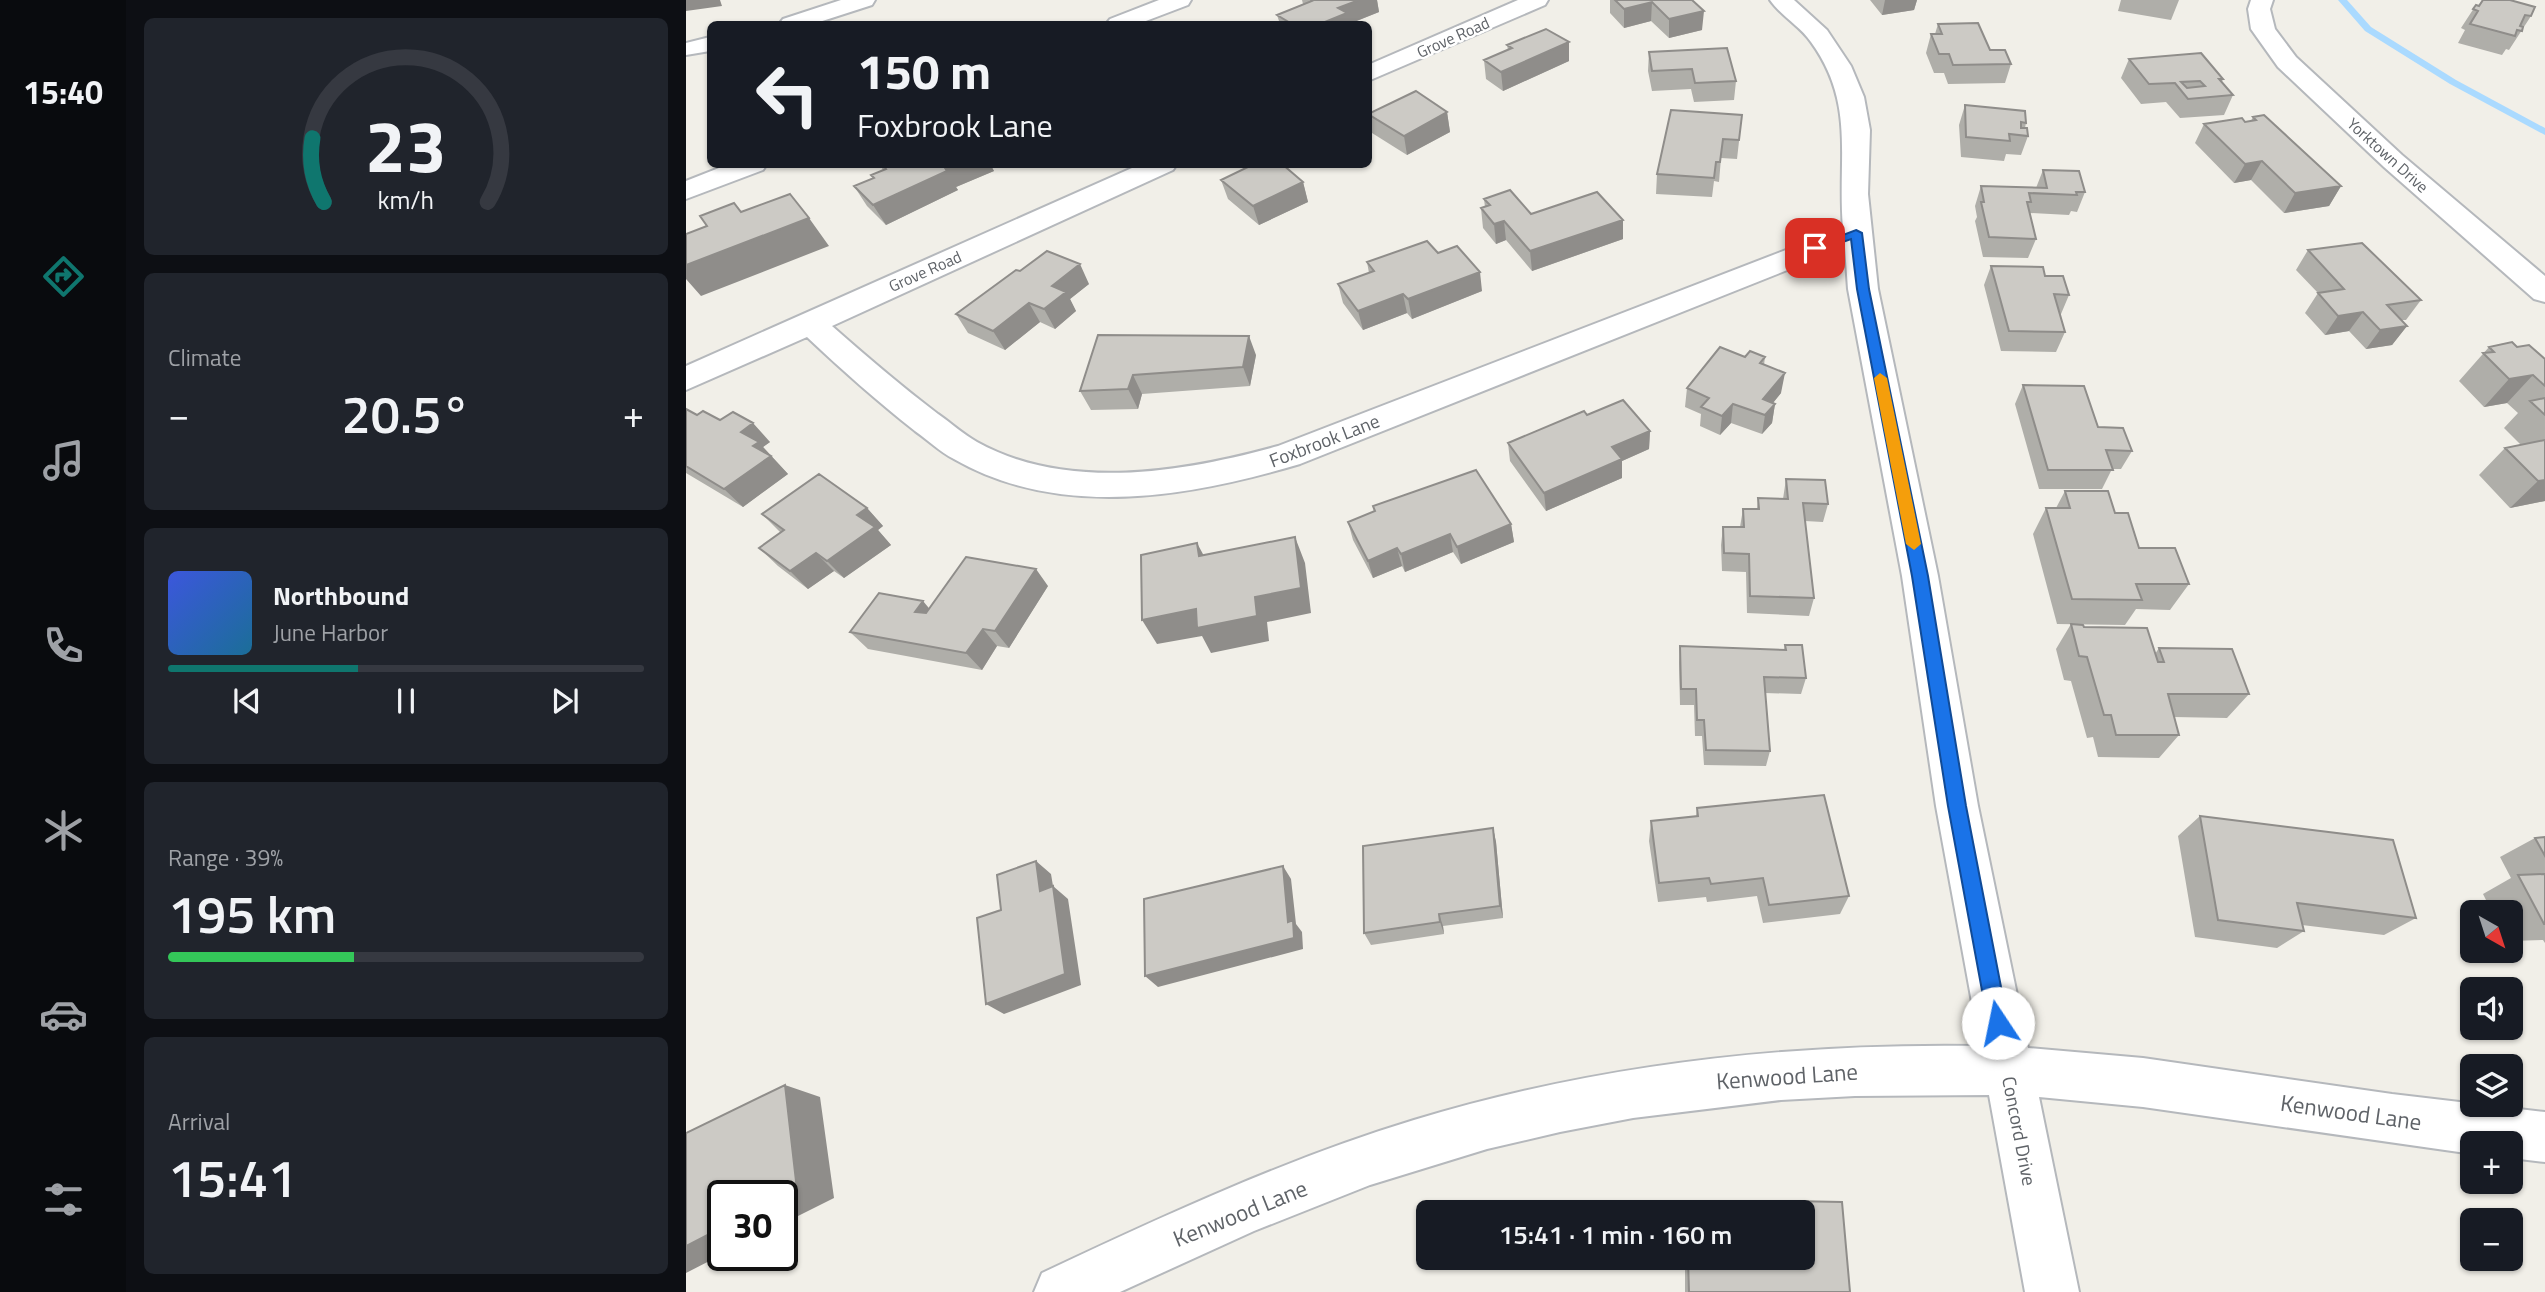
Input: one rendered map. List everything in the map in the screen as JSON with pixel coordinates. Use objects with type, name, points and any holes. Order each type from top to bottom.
[{"type":"street","points":[[800,21],[864,0]]},
{"type":"street","points":[[1126,21],[1180,0]]},
{"type":"street","name":"Grove Road","points":[[1372,72],[1537,0]]},
{"type":"street","name":"Concord Drive","points":[[1781,0],[1819,35],[1839,66],[1851,97],[1857,130],[1854,194],[1863,289],[1920,576],[1957,806],[2052,1292]]},
{"type":"street","name":"Yorktown Drive","points":[[2262,0],[2259,9],[2263,29],[2287,62],[2393,160],[2545,292]]},
{"type":"street","points":[[689,185],[742,168]]},
{"type":"street","name":"Grove Road","points":[[686,379],[1155,168]]},
{"type":"street","name":"Foxbrook Lane","points":[[810,323],[891,395],[965,450],[980,458],[1024,474],[1086,484],[1142,484],[1210,476],[1288,455],[1856,233]]},
{"type":"street","name":"Kenwood Lane","points":[[1061,1292],[1221,1216],[1415,1145],[1571,1104],[1724,1079],[1866,1070],[2007,1071],[2189,1087],[2372,1116],[2545,1137]]},
{"type":"building","points":[[1359,0],[1338,8],[1347,13],[1327,21],[1287,21],[1277,15],[1312,1]]},
{"type":"building","points":[[1615,0],[1692,0],[1704,11],[1669,19],[1652,2],[1624,9]]},
{"type":"building","points":[[2483,0],[2510,0],[2535,7],[2531,16],[2525,15],[2520,26],[2523,27],[2522,31],[2517,30],[2515,36],[2470,24],[2478,11],[2473,9]]},
{"type":"building","points":[[1978,23],[1990,50],[2005,50],[2011,64],[1953,65],[1949,54],[1939,54],[1931,34],[1942,34],[1938,24]]},
{"type":"building","points":[[1546,29],[1569,42],[1501,72],[1484,60],[1512,48],[1507,45]]},
{"type":"building","points":[[1727,48],[1736,81],[1695,83],[1692,69],[1652,71],[1649,52]]},
{"type":"building","points":[[2201,53],[2233,95],[2188,99],[2175,83],[2149,84],[2129,59]],"holes":[[[2200,81],[2205,86],[2187,88],[2181,82]]]},
{"type":"building","points":[[1416,91],[1447,112],[1404,136],[1372,116],[1372,112]]},
{"type":"building","points":[[1965,105],[2025,111],[2026,123],[2021,122],[2021,128],[2027,128],[2028,136],[2009,134],[2010,141],[1966,137]]},
{"type":"building","points":[[1671,110],[1742,115],[1739,140],[1723,139],[1720,162],[1716,162],[1714,178],[1657,174]]},
{"type":"building","points":[[2264,115],[2341,186],[2295,193],[2262,161],[2245,164],[2204,124],[2242,118],[2245,122]]},
{"type":"building","points":[[945,168],[947,171],[873,205],[854,186],[874,178],[871,175],[886,169]]},
{"type":"building","points":[[1246,168],[1287,168],[1303,182],[1253,206],[1221,180]]},
{"type":"building","points":[[2043,170],[2079,171],[2085,192],[2076,192],[2077,195],[2029,193],[2031,202],[2027,202],[2036,239],[1989,237],[1981,202],[1984,202],[1981,186],[2047,188]]},
{"type":"building","points":[[1510,190],[1531,214],[1597,192],[1623,220],[1530,251],[1504,221],[1494,224],[1481,208],[1490,205],[1484,199]]},
{"type":"building","points":[[790,194],[809,218],[686,265],[686,234],[707,226],[700,216],[734,203],[741,212]]},
{"type":"building","points":[[1427,241],[1438,253],[1457,246],[1480,272],[1408,299],[1403,294],[1358,311],[1338,284],[1374,271],[1367,262]]},
{"type":"building","points":[[2362,243],[2421,300],[2387,305],[2407,326],[2380,330],[2363,312],[2338,316],[2318,293],[2344,289],[2308,250]]},
{"type":"building","points":[[1047,251],[1080,264],[1052,286],[1066,292],[1044,309],[1029,303],[993,331],[956,314],[1016,270],[1020,271]]},
{"type":"building","points":[[1991,266],[2043,267],[2045,276],[2063,276],[2069,295],[2054,294],[2065,332],[2009,331]]},
{"type":"building","points":[[1098,335],[1249,336],[1243,367],[1133,375],[1128,389],[1080,391]]},
{"type":"building","points":[[2512,342],[2517,347],[2529,345],[2545,359],[2545,386],[2533,375],[2509,379],[2483,353],[2494,352],[2489,347]]},
{"type":"building","points":[[1720,347],[1745,357],[1750,351],[1765,357],[1760,363],[1785,373],[1763,399],[1775,404],[1765,415],[1733,404],[1722,416],[1701,407],[1709,398],[1687,388]]},
{"type":"building","points":[[2023,385],[2084,386],[2098,427],[2123,428],[2132,451],[2106,450],[2113,470],[2048,470]]},
{"type":"building","points":[[2545,398],[2545,415],[2530,401]]},
{"type":"building","points":[[1623,400],[1650,431],[1612,447],[1622,459],[1544,493],[1508,443],[1584,411],[1587,415]]},
{"type":"building","points":[[686,409],[697,415],[703,411],[720,420],[733,412],[753,423],[741,432],[759,442],[753,446],[771,456],[724,489],[686,466]]},
{"type":"building","points":[[2545,440],[2545,480],[2538,481],[2505,448]]},
{"type":"building","points":[[1476,470],[1511,524],[1457,547],[1450,534],[1401,554],[1397,548],[1368,561],[1348,522],[1375,511],[1373,506]]},
{"type":"building","points":[[819,474],[867,508],[857,515],[875,527],[827,561],[816,553],[790,571],[759,548],[784,530],[762,514]]},
{"type":"building","points":[[1786,479],[1825,480],[1828,504],[1803,503],[1814,598],[1750,596],[1749,554],[1724,553],[1723,527],[1744,527],[1743,509],[1759,509],[1758,498],[1788,499]]},
{"type":"building","points":[[2065,491],[2108,491],[2115,513],[2128,513],[2139,548],[2175,548],[2189,584],[2136,584],[2142,600],[2072,599],[2046,508],[2070,508]]},
{"type":"building","points":[[1295,537],[1301,588],[1255,597],[1257,616],[1197,628],[1196,609],[1142,620],[1141,555],[1197,543],[1199,556]]},
{"type":"building","points":[[966,557],[1036,569],[995,631],[983,629],[966,653],[850,632],[879,593],[923,601],[915,612],[926,613]]},
{"type":"building","points":[[2071,624],[2084,627],[2147,628],[2158,662],[2164,662],[2159,648],[2232,649],[2249,694],[2168,694],[2179,735],[2116,735],[2111,715],[2104,715],[2087,657],[2079,656]]},
{"type":"building","points":[[1785,645],[1802,645],[1806,678],[1764,677],[1770,751],[1706,750],[1704,720],[1697,720],[1696,689],[1681,689],[1680,646],[1786,650]]},
{"type":"building","points":[[1824,795],[1849,896],[1769,905],[1763,878],[1711,884],[1709,878],[1659,883],[1651,821],[1698,816],[1697,808]]},
{"type":"building","points":[[2200,816],[2393,840],[2416,918],[2297,903],[2304,931],[2218,920]]},
{"type":"building","points":[[1493,828],[1500,906],[1439,914],[1440,922],[1364,933],[1363,846]]},
{"type":"building","points":[[2545,837],[2545,856],[2535,838]]},
{"type":"building","points":[[1036,861],[1040,891],[1053,886],[1065,974],[986,1004],[977,918],[1001,910],[997,875]]},
{"type":"building","points":[[1283,866],[1288,922],[1293,920],[1294,938],[1145,976],[1144,899]]},
{"type":"building","points":[[2545,874],[2545,924],[2544,924],[2518,875]]},
{"type":"building","points":[[785,1085],[796,1180],[707,1180],[707,1235],[686,1246],[686,1133]]},
{"type":"building","points":[[1815,1201],[1842,1202],[1850,1292],[1689,1292],[1688,1270],[1815,1270]]},
{"type":"waterway","points":[[2342,0],[2368,29],[2453,82],[2545,132]]},
{"type":"slow traffic","points":[[1880,378],[1914,544]]},
{"type":"route","points":[[1815,248],[1856,233],[1863,289],[1920,576],[1957,806],[1998,1023]]}]
